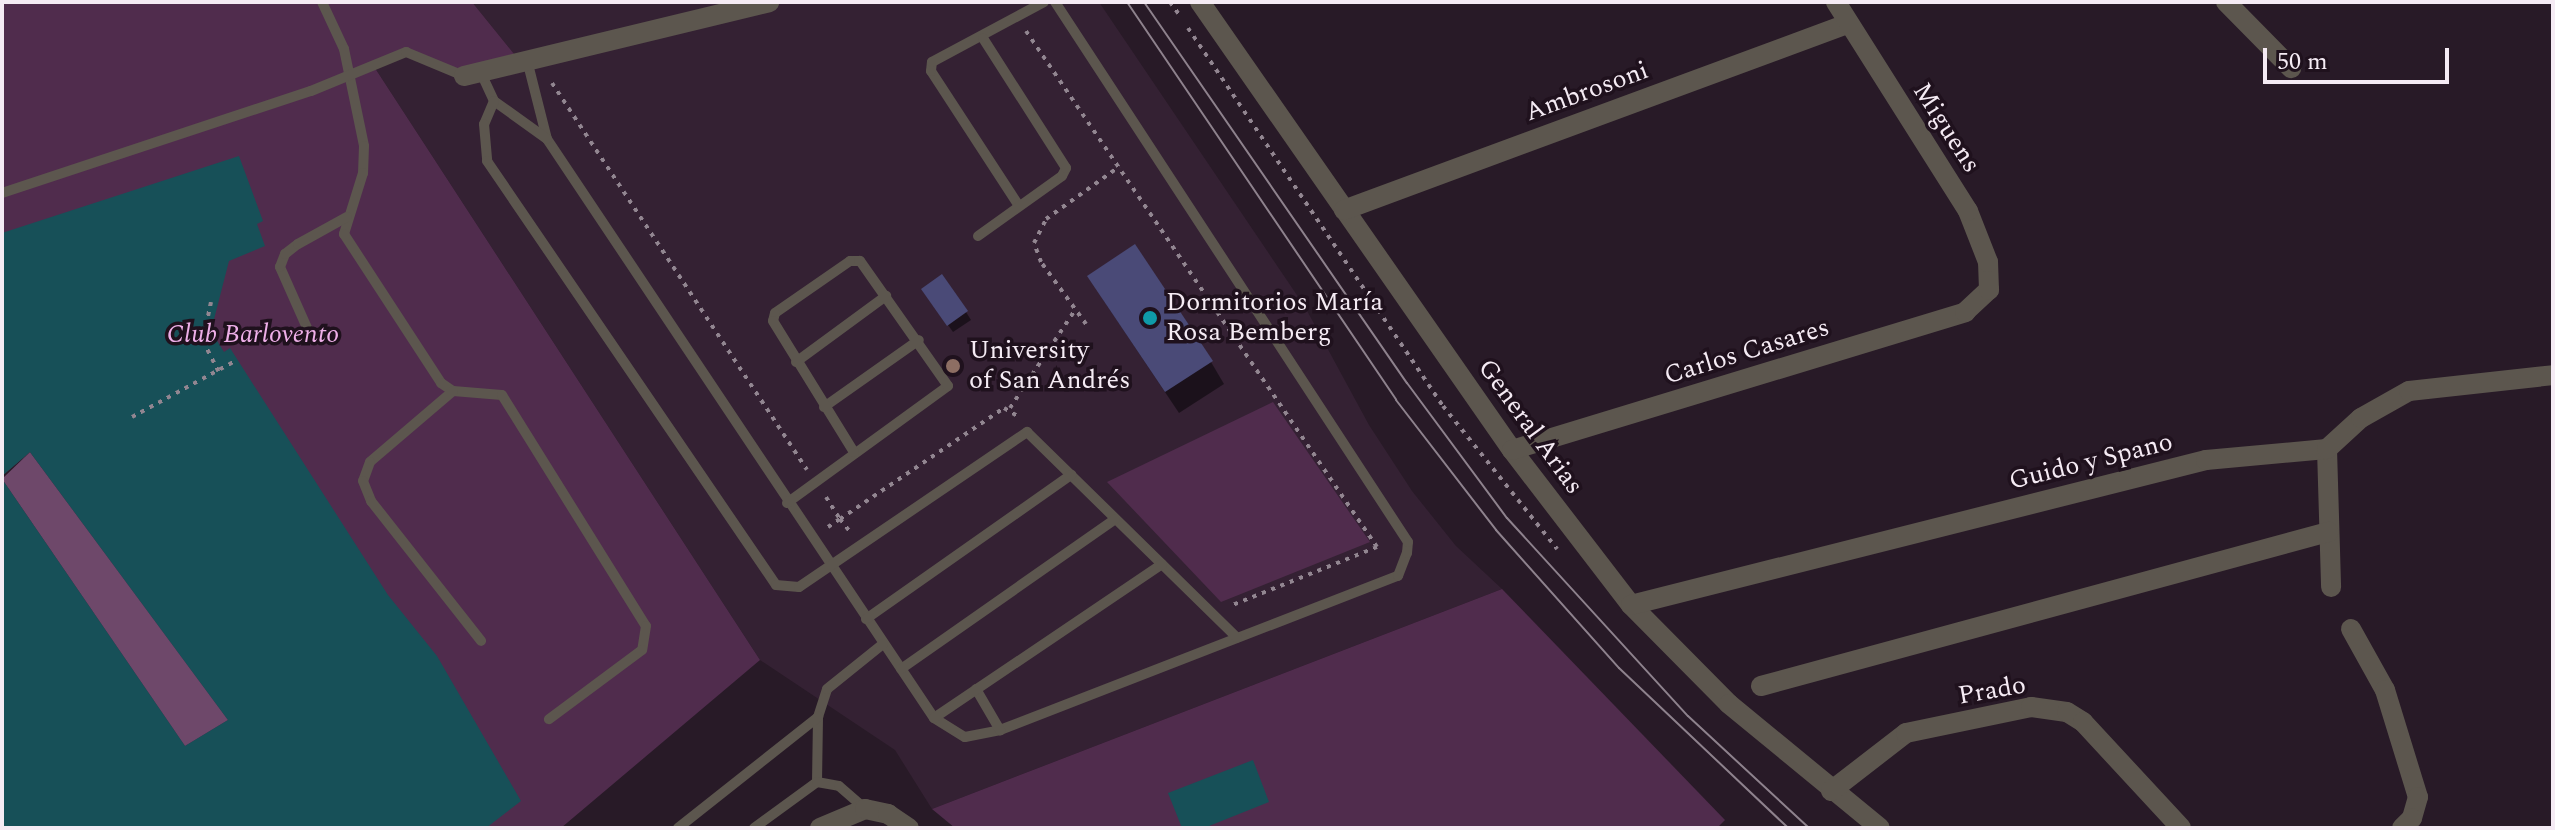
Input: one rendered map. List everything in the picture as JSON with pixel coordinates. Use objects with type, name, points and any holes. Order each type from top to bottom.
[{"type":"street","points":[[473,74],[532,63],[769,2]]},
{"type":"street","name":"General Arias","points":[[1200,2],[1512,450],[1631,605],[1729,704],[1831,791],[1880,828]]},
{"type":"street","name":"Miguens","points":[[1836,2],[1847,24],[1968,211],[1988,262],[1989,290]]},
{"type":"street","points":[[2226,2],[2291,68]]},
{"type":"street","name":"Ambrosoni","points":[[1344,210],[1847,24]]},
{"type":"street","name":"Carlos Casares","points":[[1512,450],[1965,312],[1989,290]]},
{"type":"street","points":[[2331,587],[2327,449],[2361,418],[2409,391],[2553,375]]},
{"type":"street","name":"Guido y Spano","points":[[1631,605],[2206,460],[2327,449]]},
{"type":"street","points":[[1761,686],[2328,532]]},
{"type":"street","points":[[2351,629],[2385,690],[2418,797],[2412,818],[2402,828]]},
{"type":"street","name":"Prado","points":[[1831,791],[1906,733],[2031,707],[2067,712],[2083,722],[2181,828]]},
{"type":"street","points":[[820,828],[865,809],[888,814],[909,828]]},
{"type":"lane","points":[[322,2],[350,72],[349,91],[364,146],[363,173],[344,234],[441,383],[453,391],[502,395],[646,626],[642,650],[549,719]]},
{"type":"lane","points":[[1019,206],[931,71],[932,62],[940,55],[983,38],[1044,2]]},
{"type":"lane","points":[[2,193],[311,91],[350,72],[406,52],[473,74],[494,101],[547,139],[787,503],[934,718],[965,737],[1000,730],[1398,576],[1408,542],[1055,2]]},
{"type":"lane","points":[[978,236],[1062,176],[1066,168],[983,38]]},
{"type":"lane","points":[[532,63],[547,139]]},
{"type":"lane","points":[[494,101],[484,124],[487,161],[776,585],[799,587],[831,568],[1027,432],[1237,638]]},
{"type":"lane","points":[[312,339],[280,267],[285,254],[298,244],[347,217]]},
{"type":"lane","points":[[787,503],[948,386],[919,340],[860,261],[850,261],[775,313],[776,331],[854,452]]},
{"type":"lane","points":[[796,362],[886,296]]},
{"type":"lane","points":[[824,407],[919,340]]},
{"type":"lane","points":[[453,391],[370,462],[363,481],[371,501],[481,641]]},
{"type":"lane","points":[[866,619],[1071,475]]},
{"type":"lane","points":[[901,669],[1115,519]]},
{"type":"lane","points":[[934,718],[1162,564]]},
{"type":"lane","points":[[817,782],[818,717],[827,689],[840,675],[883,644]]},
{"type":"lane","points":[[976,689],[1000,730]]},
{"type":"lane","points":[[678,828],[818,717]]},
{"type":"lane","points":[[754,828],[817,782],[839,786],[865,809]]},
{"type":"path","points":[[1018,19],[1377,547],[1221,610]]},
{"type":"path","points":[[532,63],[861,547]]},
{"type":"path","points":[[1086,324],[1041,262],[1034,243],[1038,229],[1119,167]]},
{"type":"path","points":[[211,302],[203,341],[218,371]]},
{"type":"path","points":[[812,540],[1010,408],[1075,309]]},
{"type":"path","points":[[132,417],[237,360]]},
{"type":"path","points":[[1010,408],[1021,418]]},
{"type":"shaded area","name":"University of San Andrés","points":[[472,2],[1099,2],[1305,307],[1369,425],[1412,491],[1456,546],[1502,589],[932,809],[895,750],[760,660],[373,65],[406,52],[522,64]]},
{"type":"shaded area","points":[[30,452],[228,720],[185,746],[2,479]]},
{"type":"green space","name":"Club Barlovento","points":[[2,2],[472,2],[523,65],[464,76],[406,53],[373,65],[760,660],[561,828],[2,828],[2,479],[185,745],[227,720],[30,452],[2,476]]},
{"type":"green space","points":[[1273,402],[1370,542],[1221,602],[1107,482]]},
{"type":"green space","points":[[1502,589],[1725,820],[1717,828],[955,828],[932,809]]},
{"type":"water","points":[[239,156],[263,221],[257,224],[265,246],[229,261],[211,331],[224,352],[230,348],[388,595],[437,656],[521,801],[486,828],[2,828],[2,479],[185,746],[228,720],[30,452],[2,476],[2,233]]},
{"type":"water","points":[[1253,760],[1269,802],[1204,828],[1182,828],[1168,793]]},
{"type":"building","name":"Dormitorios María Rosa Bemberg","points":[[1135,244],[1213,361],[1165,392],[1087,276]]},
{"type":"building","points":[[942,274],[968,311],[947,326],[921,289]]},
{"type":"tram line","points":[[1127,2],[1396,400],[1496,530],[1619,668],[1788,828]]},
{"type":"tram line","points":[[1144,2],[1407,383],[1507,518],[1688,716],[1809,828]]},
{"type":"place","name":"Dormitorios María Rosa Bemberg","points":[[1150,318]]},
{"type":"place","name":"University of San Andrés","points":[[953,366]]}]
